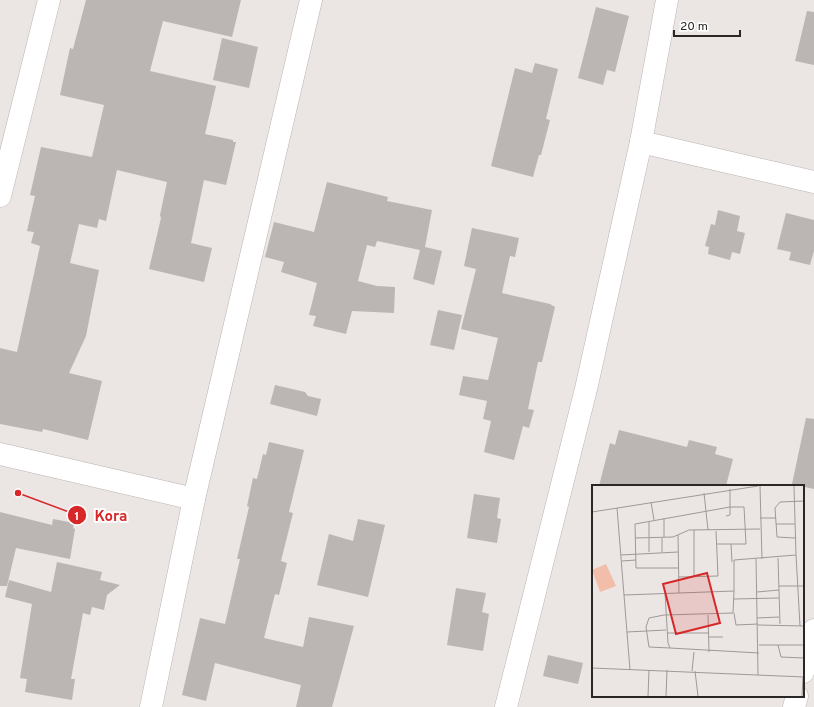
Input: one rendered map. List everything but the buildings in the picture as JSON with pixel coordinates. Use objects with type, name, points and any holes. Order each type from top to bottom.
[{"type":"street","points":[[0,196],[49,0]]},
{"type":"street","points":[[151,707],[194,499],[311,0]]},
{"type":"street","points":[[506,707],[586,390],[641,142],[667,0]]},
{"type":"street","points":[[641,142],[814,182]]},
{"type":"street","points":[[0,454],[194,499]]},
{"type":"street","points":[[804,668],[814,630]]},
{"type":"street","points":[[794,707],[797,697]]},
{"type":"place","name":"Kora","points":[[18,493]]}]
